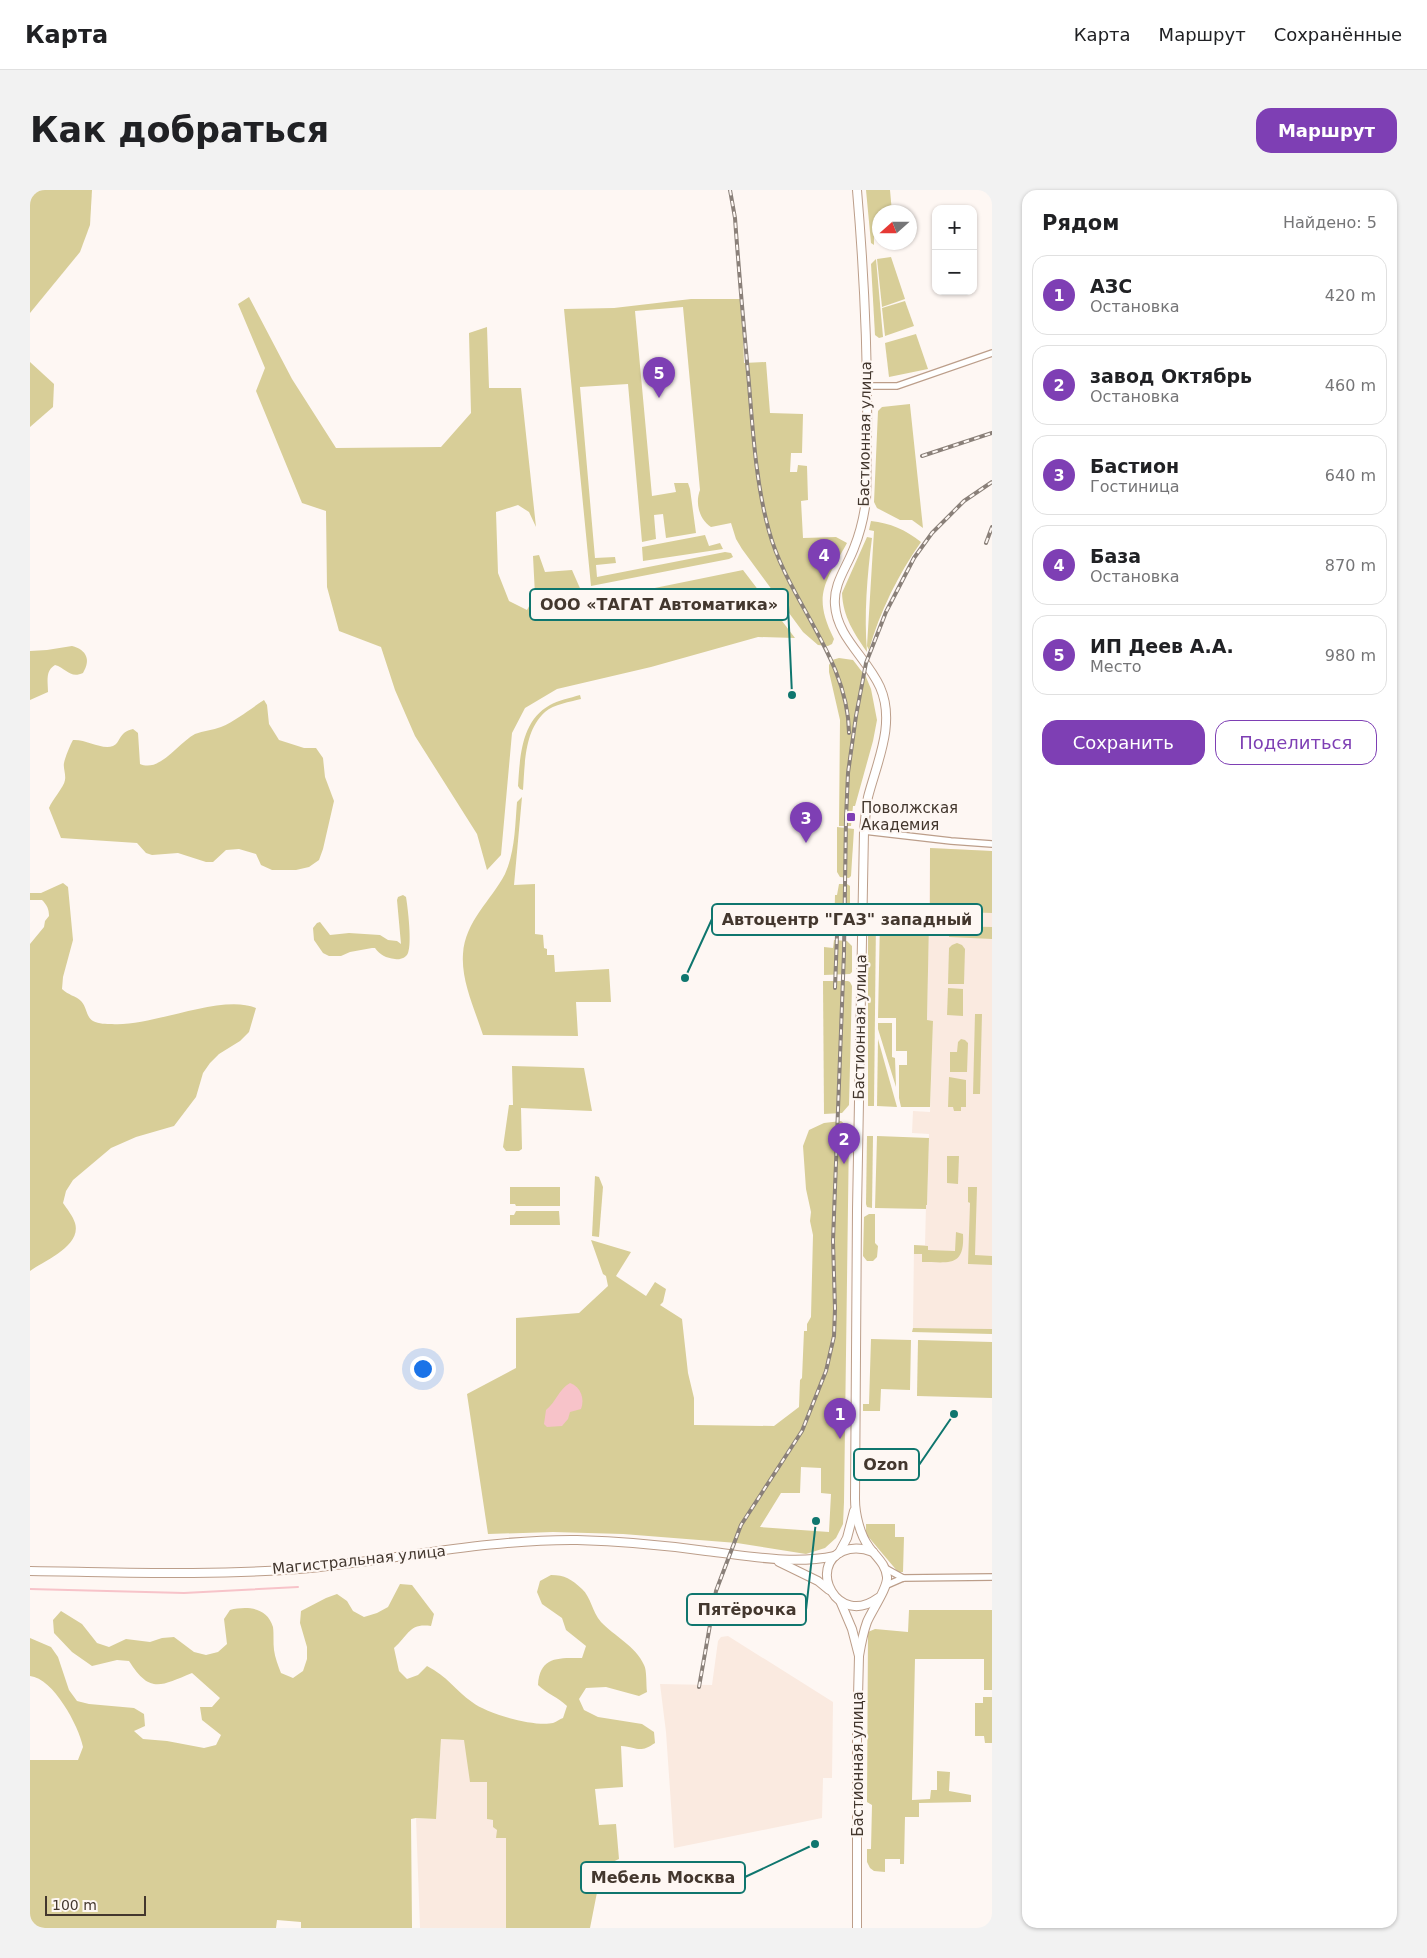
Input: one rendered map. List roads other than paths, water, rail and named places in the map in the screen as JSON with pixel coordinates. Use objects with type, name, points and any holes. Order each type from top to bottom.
[{"type":"main road","name":"Бастионная улица","points":[[857,190],[864,276],[868,386],[864,509],[854,548],[837,584],[835,606],[841,628],[880,686],[886,708],[887,724],[868,800],[864,831],[857,1202],[855,1504],[863,1535],[874,1553]]},
{"type":"main road","points":[[831,1591],[828,1583],[828,1567],[847,1538],[855,1504]]},
{"type":"main road","name":"Магистральная улица","points":[[30,1571],[204,1572],[298,1569],[511,1542],[577,1540],[653,1544],[774,1560]]},
{"type":"main road","points":[[774,1560],[804,1561],[857,1548],[874,1553],[885,1568],[887,1585],[879,1597],[863,1633],[859,1656]]},
{"type":"main road","points":[[774,1560],[818,1581],[831,1591],[841,1603],[849,1606],[865,1606],[879,1597]]},
{"type":"main road","name":"Бастионная улица","points":[[841,1603],[852,1629],[859,1656],[857,1928]]},
{"type":"street","points":[[868,386],[897,386],[992,353]]},
{"type":"street","points":[[864,831],[992,844]]},
{"type":"street","points":[[885,1568],[903,1578]]},
{"type":"street","points":[[887,1585],[903,1578],[992,1577]]},
{"type":"waterway","points":[[30,1589],[184,1593],[298,1587]]},
{"type":"railway","points":[[730,190],[735,218],[756,458],[761,495],[769,531],[778,557],[839,679],[846,705],[849,733]]},
{"type":"railway","points":[[922,456],[992,433]]},
{"type":"railway","points":[[699,1687],[716,1591],[741,1525],[802,1431],[826,1371],[834,1336],[833,1241],[844,952],[848,773],[866,663],[886,612],[914,558],[932,533],[964,501],[992,482]]},
{"type":"railway","points":[[986,543],[992,527]]},
{"type":"railway","points":[[835,988],[837,935]]},
{"type":"place","name":"ИП Деев А.А.","points":[[659,398]]},
{"type":"place","name":"База","points":[[824,580]]},
{"type":"place","name":"ООО «ТАГАТ Автоматика»","points":[[792,695]]},
{"type":"place","name":"Поволжская Академия","points":[[851,817]]},
{"type":"place","name":"Бастион","points":[[806,843]]},
{"type":"place","name":"Автоцентр \"ГАЗ\" западный","points":[[685,978]]},
{"type":"place","name":"завод Октябрь","points":[[844,1164]]},
{"type":"place","name":"Ozon","points":[[954,1414]]},
{"type":"place","name":"АЗС","points":[[840,1439]]},
{"type":"place","name":"Пятёрочка","points":[[816,1521]]},
{"type":"place","name":"Мебель Москва","points":[[815,1844]]}]
